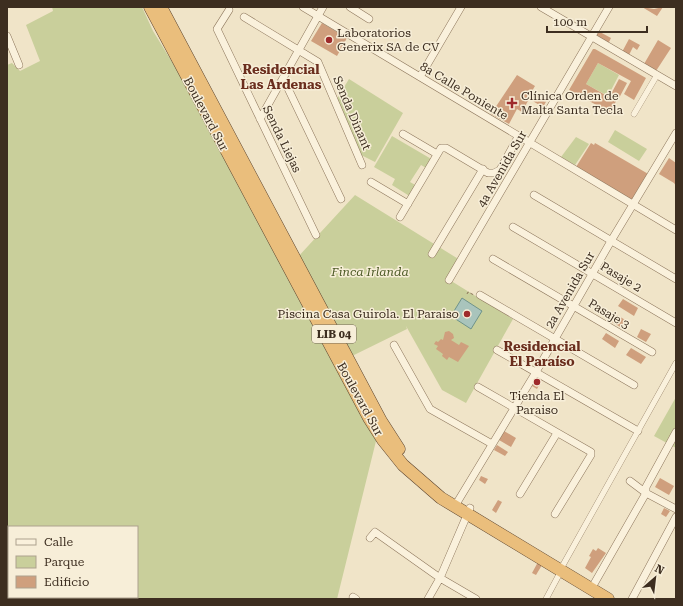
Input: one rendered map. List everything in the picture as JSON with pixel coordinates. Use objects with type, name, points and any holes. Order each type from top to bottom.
[{"type":"highway","name":"Boulevard Sur","points":[[150,7],[377,431],[393,453],[413,475],[441,498],[468,511],[562,568],[593,591],[608,599]]},
{"type":"highway","name":"Boulevard Sur","points":[[161,7],[380,421],[398,447],[414,466],[438,487],[458,500],[468,511]]},
{"type":"highway","name":"Boulevard Sur","points":[[593,591],[619,599]]},
{"type":"street","name":"8a Calle Poniente","points":[[303,7],[518,137],[676,230]]},
{"type":"street","points":[[260,119],[323,7]]},
{"type":"street","points":[[350,7],[369,19]]},
{"type":"street","points":[[420,77],[461,7]]},
{"type":"street","points":[[541,7],[676,86]]},
{"type":"street","name":"4a Avenida Sur","points":[[449,280],[609,7]]},
{"type":"street","name":"Senda Liejas","points":[[229,10],[217,29],[316,235]]},
{"type":"street","name":"Senda Dinant","points":[[244,17],[318,62],[362,165]]},
{"type":"street","points":[[7,36],[18,65]]},
{"type":"street","points":[[634,114],[657,75]]},
{"type":"street","points":[[283,78],[341,199]]},
{"type":"street","name":"2a Avenida Sur","points":[[458,500],[536,372],[592,273],[676,133]]},
{"type":"street","points":[[403,134],[437,154]]},
{"type":"street","points":[[400,217],[441,148],[446,148],[491,174],[500,170],[518,137]]},
{"type":"street","points":[[432,254],[483,170]]},
{"type":"street","points":[[372,182],[408,204]]},
{"type":"street","points":[[534,194],[676,279]]},
{"type":"street","name":"Pasaje 2","points":[[513,227],[676,323]]},
{"type":"street","name":"Pasaje 3","points":[[493,259],[652,352]]},
{"type":"street","points":[[480,295],[634,385]]},
{"type":"street","points":[[394,345],[430,409],[492,444]]},
{"type":"street","points":[[498,350],[638,431]]},
{"type":"street","points":[[546,599],[676,363]]},
{"type":"street","points":[[478,387],[591,453],[555,514]]},
{"type":"street","points":[[593,591],[646,493],[646,488],[676,432]]},
{"type":"street","points":[[520,494],[557,433]]},
{"type":"street","points":[[630,482],[646,493],[676,509]]},
{"type":"street","points":[[428,599],[440,578],[468,511]]},
{"type":"street","points":[[632,599],[676,517]]},
{"type":"street","points":[[370,538],[375,532],[440,578],[476,599]]},
{"type":"green space","points":[[52,7],[142,7],[153,31],[177,70],[377,437],[337,599],[7,599],[7,65],[12,63],[20,71],[40,61],[26,25],[53,11]]},
{"type":"green space","points":[[598,63],[619,75],[608,96],[586,84]]},
{"type":"green space","points":[[349,79],[403,113],[375,162],[359,154],[335,102]]},
{"type":"green space","points":[[615,130],[647,149],[639,161],[608,142]]},
{"type":"green space","points":[[392,136],[433,160],[428,169],[421,165],[410,182],[417,186],[411,197],[392,185],[395,179],[374,167]]},
{"type":"green space","points":[[576,137],[589,144],[575,165],[561,157]]},
{"type":"green space","name":"Finca Irlanda","points":[[355,195],[460,260],[448,279],[513,319],[466,403],[442,390],[406,326],[407,329],[352,356],[297,258]]},
{"type":"green space","points":[[676,397],[676,448],[654,436]]},
{"type":"water","name":"Piscina Casa Guirola. El Paraiso","points":[[462,298],[482,311],[471,329],[451,316]]},
{"type":"building","points":[[642,7],[654,9],[663,7],[657,16]]},
{"type":"building","name":"Laboratorios Generix SA de CV","points":[[322,23],[347,38],[337,56],[311,41]]},
{"type":"building","points":[[598,31],[611,38],[608,44],[595,36]]},
{"type":"building","points":[[629,39],[640,45],[637,50],[633,47],[629,55],[622,52]]},
{"type":"building","points":[[658,40],[671,48],[656,71],[644,64]]},
{"type":"building","points":[[593,49],[646,78],[634,100],[624,94],[631,81],[598,63],[586,84],[616,101],[611,113],[569,90]]},
{"type":"building","name":"Clínica Orden de Malta Santa Tecla","points":[[517,75],[535,86],[532,91],[547,100],[543,107],[529,99],[522,112],[517,109],[509,124],[491,114]]},
{"type":"building","points":[[619,79],[627,83],[618,100],[610,96]]},
{"type":"building","points":[[591,143],[594,145],[595,143],[650,175],[634,202],[576,167]]},
{"type":"building","points":[[669,158],[676,163],[676,186],[674,183],[659,174]]},
{"type":"building","points":[[623,299],[638,308],[634,316],[618,306]]},
{"type":"building","points":[[617,315],[627,321],[622,328],[612,322]]},
{"type":"building","points":[[641,329],[651,334],[646,342],[637,337]]},
{"type":"building","points":[[449,331],[453,334],[454,338],[451,340],[459,345],[461,342],[469,346],[458,362],[449,357],[447,360],[442,356],[443,354],[436,349],[438,346],[434,344],[436,341],[438,342],[441,339],[443,340],[445,332]]},
{"type":"building","points":[[606,333],[619,341],[615,348],[602,339]]},
{"type":"building","points":[[631,348],[646,357],[641,364],[626,355]]},
{"type":"building","name":"Tienda El Paraiso","points":[[538,375],[543,378],[537,389],[532,386]]},
{"type":"building","points":[[504,431],[516,438],[511,447],[499,440]]},
{"type":"building","points":[[497,445],[508,452],[505,456],[494,450]]},
{"type":"building","points":[[481,476],[488,479],[485,484],[479,480]]},
{"type":"building","points":[[660,478],[674,486],[669,495],[655,487]]},
{"type":"building","points":[[498,500],[502,502],[496,513],[492,510]]},
{"type":"building","points":[[664,508],[670,511],[666,517],[661,514]]},
{"type":"building","points":[[598,548],[606,553],[592,573],[585,568],[591,557],[589,556],[593,549],[596,551]]},
{"type":"building","points":[[538,562],[542,565],[536,575],[532,573]]},
{"type":"place","name":"Laboratorios Generix SA de CV","points":[[329,40]]},
{"type":"place","name":"Clínica Orden de Malta Santa Tecla","points":[[512,103]]},
{"type":"place","name":"Piscina Casa Guirola. El Paraiso","points":[[467,314]]},
{"type":"place","name":"Tienda El Paraiso","points":[[537,382]]},
{"type":"district","name":"Residencial Las Ardenas","points":[[281,76]]},
{"type":"district","name":"Residencial El Paraíso","points":[[542,354]]}]
